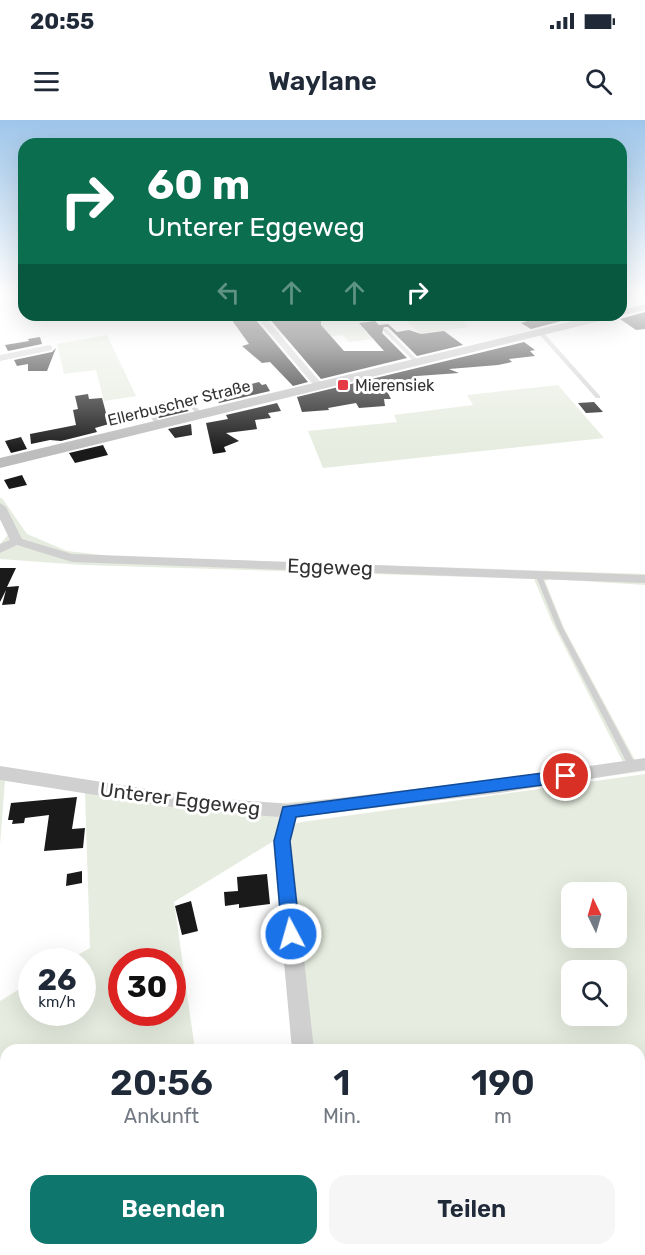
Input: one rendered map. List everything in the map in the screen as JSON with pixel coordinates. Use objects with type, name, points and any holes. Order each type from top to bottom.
[{"type":"main road","name":"Ellerbuscher Straße","points":[[0,463],[485,346]]},
{"type":"street","points":[[285,346],[319,386]]},
{"type":"street","points":[[0,358],[49,348]]},
{"type":"street","points":[[0,507],[17,541],[0,549]]},
{"type":"street","name":"Eggeweg","points":[[17,541],[43,551],[72,558],[645,579]]},
{"type":"street","name":"Unterer Eggeweg","points":[[0,773],[198,804],[288,812],[500,786],[639,765]]},
{"type":"street","points":[[288,812],[289,822],[282,841],[302,1044]]},
{"type":"lane","points":[[401,346],[417,362]]},
{"type":"lane","points":[[552,346],[598,397]]},
{"type":"lane","points":[[158,425],[149,410],[155,405],[184,401],[193,406],[201,415]]},
{"type":"lane","points":[[538,574],[560,628],[639,765]]},
{"type":"shaded area","points":[[57,346],[112,346],[136,396],[104,401],[96,370],[64,374]]},
{"type":"shaded area","points":[[558,385],[604,438],[323,468],[308,431],[397,422],[394,415],[473,405],[467,395]]},
{"type":"shaded area","points":[[0,498],[2,498],[27,534],[67,551],[111,556],[645,574],[645,585],[549,579],[545,581],[564,628],[636,762],[645,761],[645,771],[502,791],[281,817],[277,839],[174,902],[181,948],[108,948],[108,1026],[186,1026],[186,987],[194,1044],[0,1044],[0,1001],[18,990],[18,1026],[96,1026],[96,948],[90,948],[85,792],[5,780],[0,845],[0,769],[205,799],[283,803],[400,793],[624,764],[552,622],[534,579],[83,565],[0,559],[0,544],[8,535],[0,519]]},
{"type":"shaded area","points":[[645,774],[645,1044],[307,1044],[286,846],[291,825],[302,822]]},
{"type":"building","points":[[5,346],[32,346],[8,351]]},
{"type":"building","points":[[242,346],[278,346],[308,382],[293,386],[270,362],[262,363]]},
{"type":"building","points":[[293,346],[340,346],[344,351],[384,351],[380,346],[395,346],[407,358],[321,379]]},
{"type":"building","points":[[407,346],[459,346],[417,356]]},
{"type":"building","points":[[508,346],[529,346],[535,350],[530,351],[535,356],[509,359],[512,362],[449,369],[459,373],[417,376],[416,379],[402,381],[405,387],[386,389],[391,399],[384,399],[385,406],[359,408],[356,403],[328,408],[329,410],[302,412],[297,397]]},
{"type":"building","points":[[56,348],[47,371],[28,371],[28,364],[17,366],[14,360],[52,352]]},
{"type":"building","points":[[259,382],[262,385],[266,384],[270,391],[219,403],[214,394]]},
{"type":"building","points":[[88,394],[89,399],[102,398],[109,424],[95,428],[97,432],[61,441],[50,440],[31,444],[30,434],[76,425],[73,410],[78,409],[75,396]]},
{"type":"building","points":[[594,402],[603,412],[586,413],[578,403]]},
{"type":"building","points":[[277,403],[281,411],[268,413],[271,418],[255,420],[257,429],[226,433],[239,441],[224,447],[226,452],[213,454],[206,423],[228,419],[226,415]]},
{"type":"building","points":[[177,404],[189,411],[159,418],[155,411]]},
{"type":"building","points":[[191,424],[192,435],[175,438],[168,429]]},
{"type":"building","points":[[21,437],[27,449],[11,453],[5,441]]},
{"type":"building","points":[[103,445],[108,455],[75,463],[69,453]]},
{"type":"building","points":[[22,475],[27,485],[9,489],[4,480]]},
{"type":"building","points":[[0,568],[16,568],[7,587],[19,586],[15,604],[2,605],[6,590],[0,602]]},
{"type":"building","points":[[77,797],[72,829],[85,828],[83,848],[44,851],[49,815],[25,818],[24,823],[12,824],[13,820],[8,820],[11,803]]},
{"type":"building","points":[[82,871],[82,883],[66,886],[67,874]]},
{"type":"building","points":[[267,874],[270,904],[239,908],[239,904],[225,906],[224,892],[238,891],[237,877]]},
{"type":"building","points":[[191,901],[198,931],[182,935],[175,906]]},
{"type":"place","name":"Mierensiek","points":[[343,385]]},
{"type":"route","points":[[291,934],[282,841],[289,822],[288,812],[566,776]]}]
